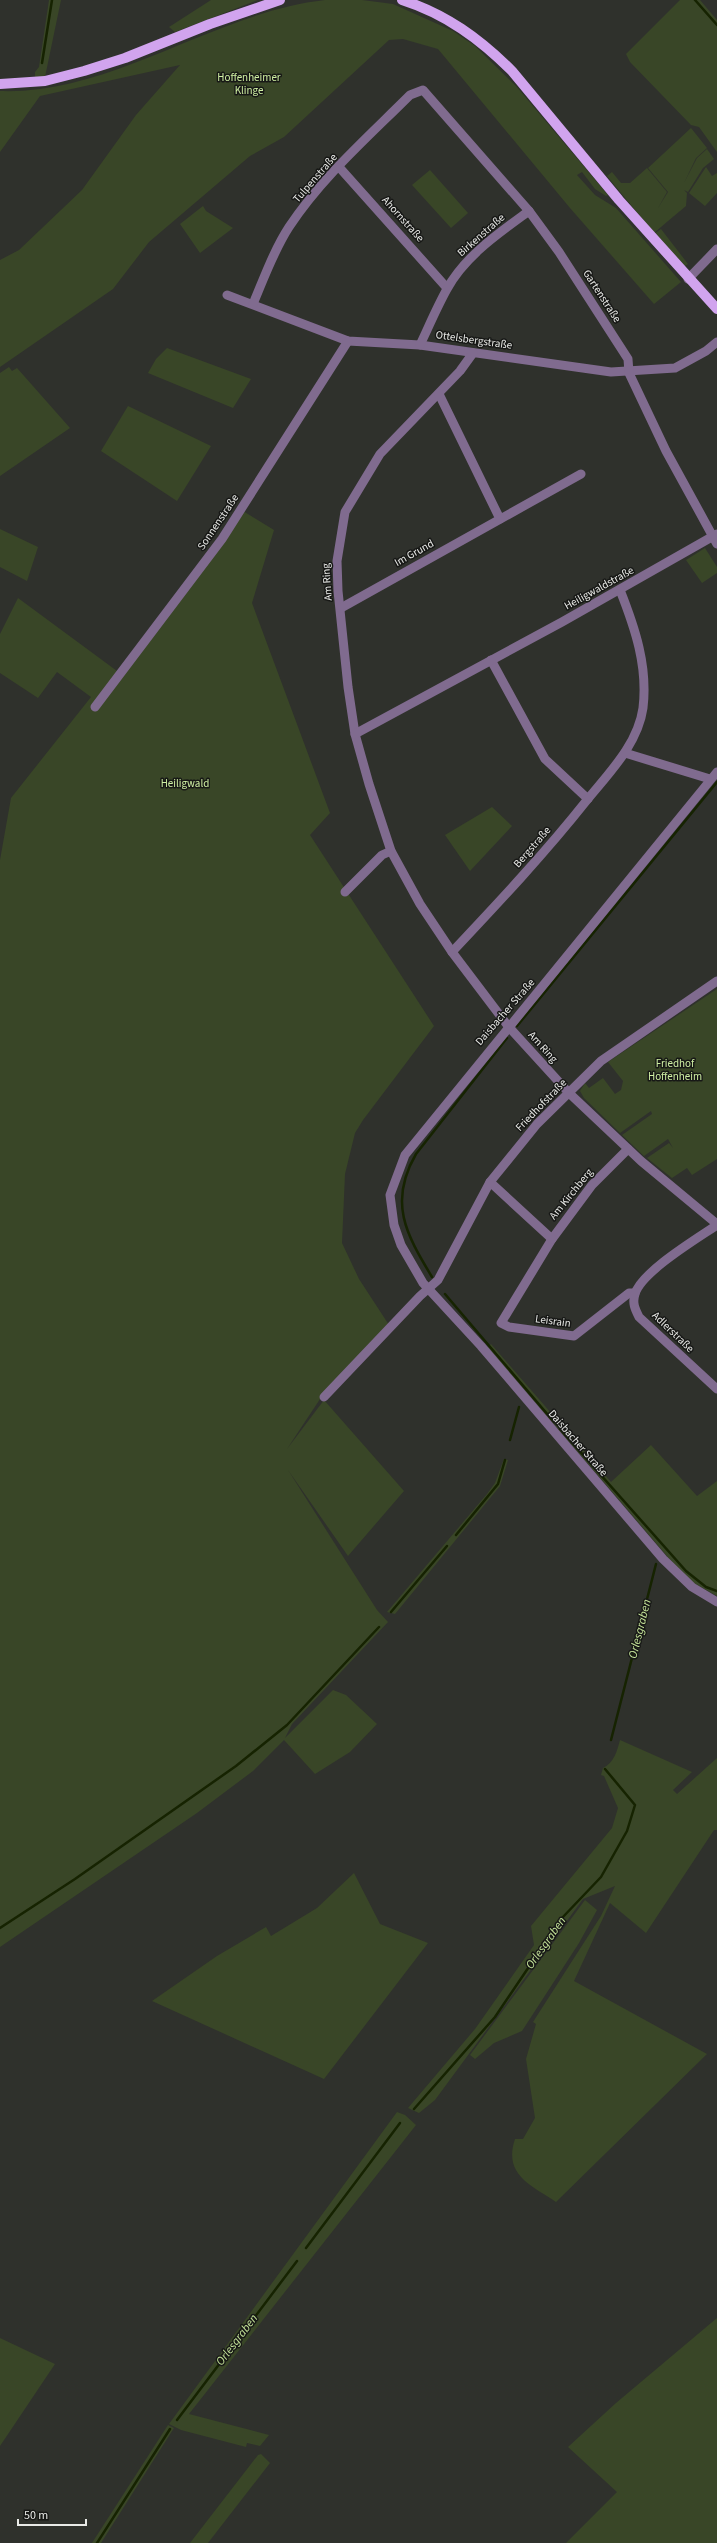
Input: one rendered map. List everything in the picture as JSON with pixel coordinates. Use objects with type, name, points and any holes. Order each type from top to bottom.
[{"type":"main road","points":[[0,84],[45,81],[84,71],[125,58],[210,24],[280,0]]},
{"type":"main road","points":[[402,0],[423,6],[442,16],[493,51],[512,71],[688,279],[717,309]]},
{"type":"street","name":"Tulpenstraße","points":[[253,304],[268,267],[289,228],[311,197],[410,95],[422,90]]},
{"type":"street","name":"Gartenstraße","points":[[422,90],[529,210],[559,252],[628,359],[629,373],[666,451],[716,538]]},
{"type":"street","name":"Ahornstraße","points":[[339,167],[447,288]]},
{"type":"street","name":"Birkenstraße","points":[[420,345],[447,288],[466,263],[529,210]]},
{"type":"street","points":[[688,279],[717,249]]},
{"type":"street","name":"Ottelsbergstraße","points":[[227,295],[348,341],[420,345],[611,372],[629,373],[675,368],[700,355],[717,342]]},
{"type":"street","name":"Sonnenstraße","points":[[95,707],[222,539],[348,341]]},
{"type":"street","name":"Am Ring","points":[[473,353],[439,394],[380,454],[345,512],[337,561],[348,687],[355,734],[391,851],[420,904],[452,952],[508,1026],[569,1093],[628,1149],[717,1224]]},
{"type":"street","points":[[439,394],[500,519]]},
{"type":"street","name":"Im Grund","points":[[341,608],[581,474]]},
{"type":"street","name":"Heiligwaldstraße","points":[[355,734],[716,538]]},
{"type":"street","name":"Bergstraße","points":[[452,952],[544,854],[625,753],[636,731],[643,708],[643,671],[637,632],[620,590]]},
{"type":"street","points":[[491,660],[545,759],[588,799]]},
{"type":"street","points":[[625,753],[710,779]]},
{"type":"street","name":"Daisbacher Straße","points":[[717,772],[405,1154],[395,1176],[390,1195],[394,1225],[401,1245],[430,1289],[663,1559],[692,1587],[717,1602]]},
{"type":"street","points":[[345,892],[382,855],[391,851]]},
{"type":"street","name":"Friedhofstraße","points":[[430,1289],[438,1280],[490,1182],[537,1124],[601,1061],[717,981]]},
{"type":"street","name":"Am Kirchberg","points":[[501,1323],[552,1239],[592,1185],[628,1149]]},
{"type":"street","name":"Am Kirchberg","points":[[490,1182],[552,1239]]},
{"type":"street","points":[[635,1293],[641,1282],[681,1248],[717,1224]]},
{"type":"street","points":[[324,1398],[420,1296],[430,1289]]},
{"type":"street","name":"Leisrain","points":[[501,1323],[509,1327],[574,1336],[629,1293],[635,1293]]},
{"type":"street","name":"Adlerstraße","points":[[635,1293],[634,1306],[639,1317],[717,1389]]},
{"type":"green space","points":[[49,0],[61,0],[45,77],[35,78],[35,72],[39,67]]},
{"type":"green space","points":[[211,0],[258,0],[175,32],[169,27]]},
{"type":"green space","name":"Hoffenheimer Klinge","points":[[325,0],[362,0],[393,4],[453,31],[475,46],[516,86],[608,195],[606,196],[595,189],[582,172],[577,175],[595,195],[616,208],[681,282],[654,304],[570,208],[438,49],[403,39],[389,40],[284,137],[250,156],[149,242],[113,289],[0,367],[0,260],[19,250],[82,190],[136,115],[180,65],[40,96],[0,152],[0,91],[42,89],[83,80],[123,67],[244,20],[284,8]]},
{"type":"green space","points":[[680,0],[700,0],[717,20],[717,152],[699,127],[691,125],[630,62],[626,54]]},
{"type":"green space","points":[[691,128],[707,148],[696,158],[684,183],[697,158],[707,149],[714,159],[703,168],[688,192],[684,190],[687,193],[686,206],[654,233],[607,176],[612,172],[621,183],[630,183],[647,168],[667,192],[658,208],[668,192],[648,168]]},
{"type":"green space","points":[[706,167],[712,176],[717,173],[717,193],[705,206],[689,193]]},
{"type":"green space","points":[[430,170],[468,213],[451,228],[412,185]]},
{"type":"green space","points":[[203,206],[206,211],[233,228],[200,253],[180,224]]},
{"type":"green space","points":[[661,229],[688,264],[685,266],[681,264],[654,234]]},
{"type":"green space","points":[[167,348],[251,379],[233,408],[148,373],[156,359]]},
{"type":"green space","points":[[9,367],[12,371],[17,368],[70,428],[0,476],[0,373]]},
{"type":"green space","points":[[128,406],[211,446],[177,501],[101,451]]},
{"type":"green space","name":"Heiligwald","points":[[243,511],[274,530],[252,603],[330,813],[310,835],[434,1026],[363,1120],[355,1133],[345,1174],[342,1243],[359,1279],[389,1325],[322,1396],[287,1449],[324,1400],[404,1491],[348,1556],[288,1470],[377,1610],[388,1622],[292,1724],[285,1738],[333,1690],[346,1695],[377,1724],[350,1752],[315,1774],[284,1740],[253,1771],[197,1813],[0,1947],[0,860],[11,798],[91,697],[57,672],[38,698],[0,673],[0,634],[18,598],[117,671]]},
{"type":"green space","points":[[0,529],[38,547],[27,581],[0,567]]},
{"type":"green space","points":[[705,548],[717,567],[717,573],[702,583],[686,560]]},
{"type":"green space","points":[[492,807],[512,826],[470,871],[445,835]]},
{"type":"green space","name":"Friedhof Hoffenheim","points":[[717,989],[717,1159],[692,1175],[687,1168],[672,1178],[647,1158],[669,1143],[673,1148],[668,1139],[644,1156],[622,1135],[652,1114],[651,1111],[620,1133],[584,1098],[580,1091],[585,1083],[589,1088],[603,1078],[615,1094],[621,1090],[623,1081],[608,1062]]},
{"type":"green space","points":[[491,1344],[611,1482],[651,1445],[697,1496],[717,1481],[717,1596],[692,1582],[679,1570],[488,1347]]},
{"type":"green space","points":[[504,1459],[508,1460],[500,1486],[395,1614],[387,1612],[487,1494],[495,1483]]},
{"type":"green space","points":[[620,1740],[692,1772],[673,1790],[677,1794],[717,1758],[717,1830],[714,1830],[646,1933],[610,1903],[574,1981],[707,2054],[556,2202],[522,2178],[516,2170],[513,2162],[512,2151],[515,2139],[523,2139],[535,2118],[526,2059],[536,2024],[533,2022],[601,1916],[615,1886],[583,1899],[435,2100],[419,2113],[408,2108],[475,2029],[534,1945],[531,1926],[612,1828],[618,1808],[604,1776],[601,1775],[603,1768],[610,1763],[614,1756]]},
{"type":"green space","points":[[354,1873],[380,1924],[428,1943],[324,2079],[152,2001],[217,1956],[266,1927],[271,1936],[317,1908]]},
{"type":"green space","points":[[585,1900],[597,1910],[579,1943],[522,2031],[494,2043],[475,2059],[470,2055]]},
{"type":"green space","points":[[397,2112],[405,2115],[416,2125],[189,2414],[269,2435],[260,2446],[247,2443],[246,2447],[181,2430],[169,2424]]},
{"type":"green space","points":[[717,2318],[717,2543],[566,2543],[617,2492],[568,2447],[616,2403]]},
{"type":"green space","points":[[0,2338],[55,2364],[0,2446]]},
{"type":"green space","points":[[168,2425],[174,2428],[101,2543],[92,2543]]},
{"type":"green space","points":[[261,2454],[270,2463],[208,2543],[190,2543],[258,2455]]},
{"type":"waterway","points":[[42,63],[52,0]]},
{"type":"waterway","points":[[695,0],[717,25]]},
{"type":"waterway","points":[[517,1026],[717,782]]},
{"type":"waterway","points":[[432,1277],[408,1232],[404,1217],[402,1203],[403,1187],[408,1171],[416,1154],[507,1038]]},
{"type":"waterway","points":[[445,1294],[554,1422]]},
{"type":"waterway","points":[[510,1440],[519,1407]]},
{"type":"waterway","points":[[560,1429],[686,1571],[706,1587],[717,1591]]},
{"type":"waterway","points":[[456,1535],[498,1484],[505,1460]]},
{"type":"waterway","points":[[391,1612],[447,1546]]},
{"type":"waterway","name":"Orlesgraben","points":[[611,1740],[656,1564]]},
{"type":"waterway","points":[[0,1928],[75,1879],[236,1766],[287,1725],[379,1627]]},
{"type":"waterway","name":"Orlesgraben","points":[[414,2109],[495,2017],[562,1918],[601,1877],[627,1831],[635,1805],[605,1769]]},
{"type":"waterway","name":"Orlesgraben","points":[[306,2248],[400,2123]]},
{"type":"waterway","name":"Orlesgraben","points":[[177,2420],[297,2261]]},
{"type":"waterway","name":"Orlesgraben","points":[[97,2543],[170,2429]]}]
